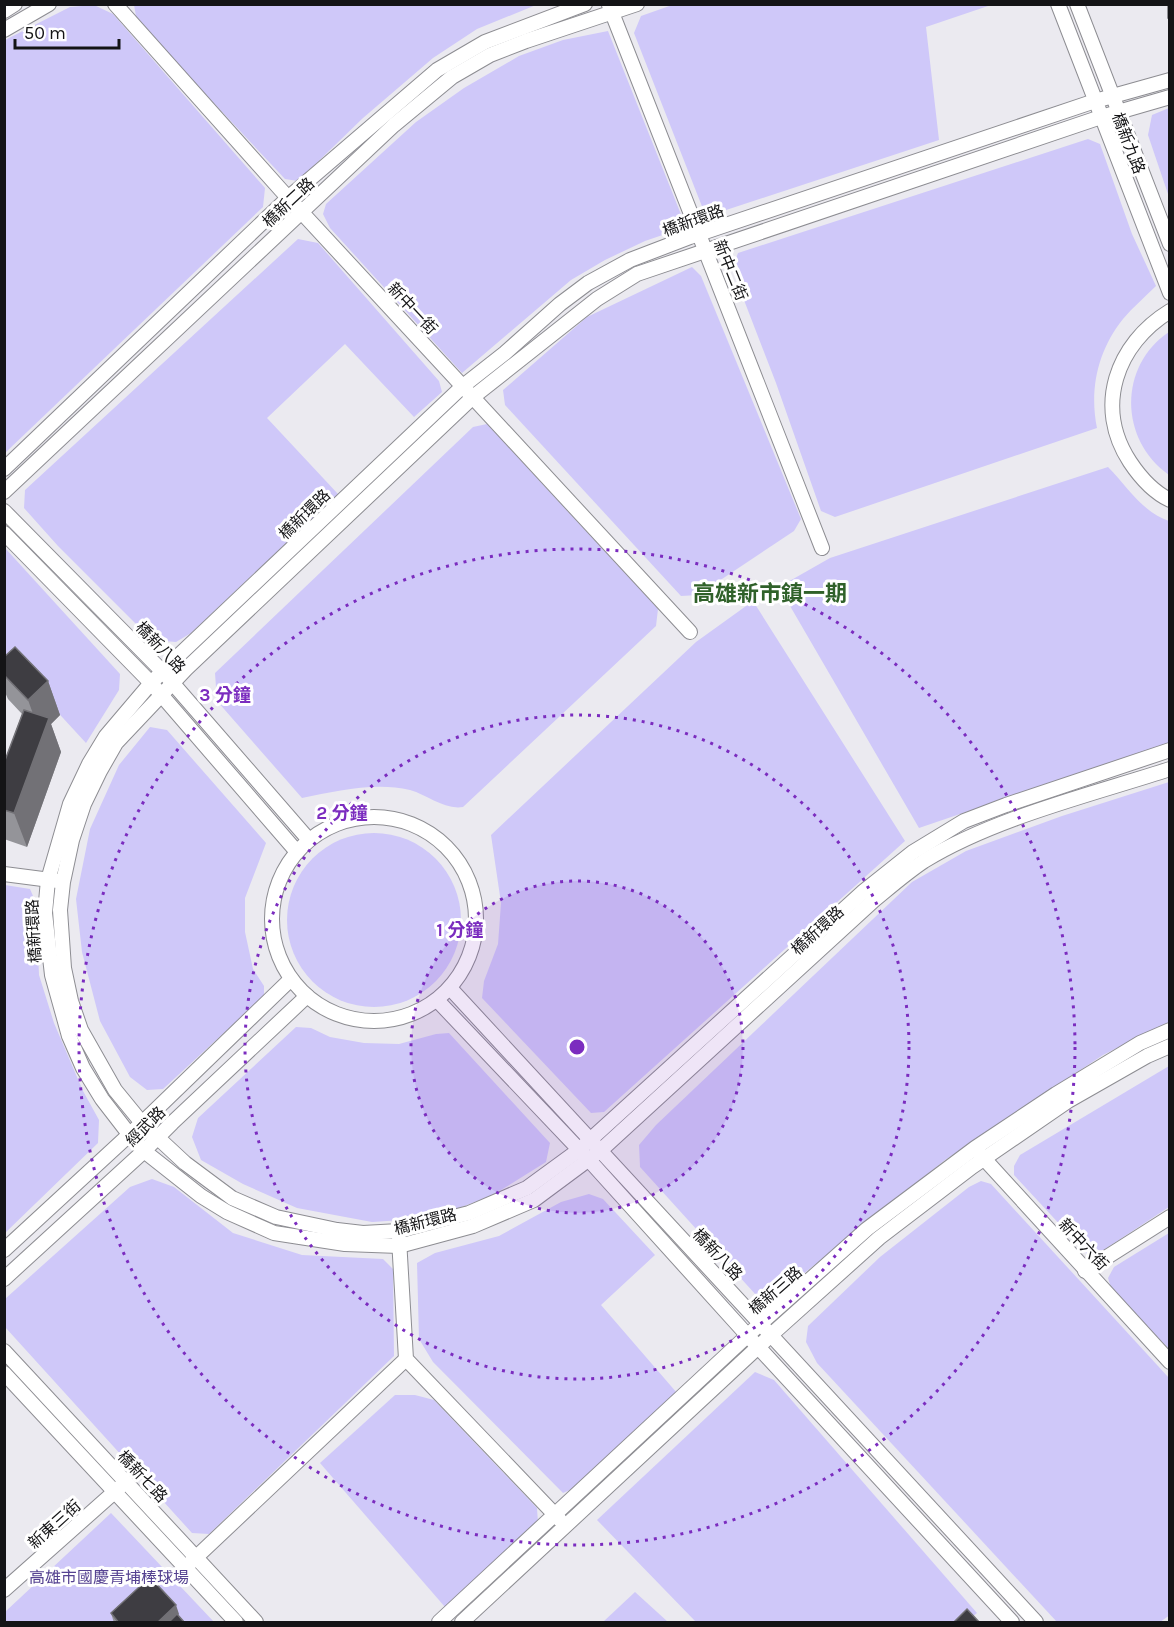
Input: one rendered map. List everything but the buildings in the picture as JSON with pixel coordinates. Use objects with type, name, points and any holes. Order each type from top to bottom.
[{"type":"street","points":[[4,11],[15,4]]},
{"type":"street","points":[[4,30],[49,4]]},
{"type":"street","name":"新中一街","points":[[115,4],[301,212],[690,632]]},
{"type":"street","name":"橋新二路","points":[[4,469],[289,198],[436,70],[485,42],[585,4]]},
{"type":"street","name":"橋新二路","points":[[4,492],[394,124],[452,77],[499,51],[611,8],[637,4]]},
{"type":"street","name":"橋新九路","points":[[1058,4],[1170,293]]},
{"type":"street","name":"橋新九路","points":[[1077,4],[1170,244]]},
{"type":"street","name":"新中二街","points":[[611,8],[654,124],[822,548]]},
{"type":"street","name":"橋新環路","points":[[1170,80],[1095,101],[699,234],[630,260],[588,284],[560,304],[505,353],[463,386],[167,678],[161,694],[116,743],[84,804],[63,882],[60,910],[62,941],[64,968],[71,1001],[81,1030],[115,1090],[156,1138],[208,1182],[232,1198],[276,1217],[363,1233],[399,1231],[469,1213],[527,1188],[579,1150],[864,891],[913,852],[964,821],[1170,750]]},
{"type":"street","name":"橋新環路","points":[[1170,97],[1101,117],[637,274],[597,298],[473,397],[167,678],[151,683],[106,736],[89,764],[70,804],[48,880],[45,914],[52,975],[62,1014],[83,1068],[102,1099],[129,1134],[144,1151],[176,1178],[227,1212],[274,1233],[345,1244],[399,1246],[473,1226],[534,1200],[595,1155],[873,901],[923,862],[974,835],[1170,769]]},
{"type":"street","points":[[1170,311],[1153,321],[1136,338],[1122,360],[1115,384],[1112,408],[1116,433],[1122,450],[1138,476],[1170,500]]},
{"type":"street","name":"橋新八路","points":[[4,511],[167,678],[309,840]]},
{"type":"street","name":"橋新八路","points":[[4,534],[151,683],[297,852]]},
{"type":"street","points":[[388,817],[416,825],[441,841],[452,852],[468,877],[476,905],[476,935],[466,963],[450,988],[437,1000],[406,1016],[371,1021],[337,1014],[307,996],[291,979],[276,949],[272,915],[278,882],[297,852],[309,840],[331,826],[359,818],[388,817]]},
{"type":"street","points":[[4,874],[63,882]]},
{"type":"street","name":"經武路","points":[[4,1250],[142,1123],[291,979]]},
{"type":"street","name":"橋新八路","points":[[450,988],[590,1140],[595,1155],[748,1336],[1012,1623]]},
{"type":"street","name":"經武路","points":[[4,1279],[144,1151],[307,996]]},
{"type":"street","name":"橋新八路","points":[[437,1000],[579,1150],[595,1155],[771,1335],[1036,1623]]},
{"type":"street","name":"橋新三路","points":[[462,1623],[771,1335],[879,1238],[979,1154],[1056,1094],[1140,1043],[1170,1030]]},
{"type":"street","name":"橋新三路","points":[[438,1623],[760,1324],[867,1229],[979,1154],[1147,1056],[1170,1046]]},
{"type":"street","name":"新中六街","points":[[979,1154],[1170,1362]]},
{"type":"street","points":[[1085,1270],[1170,1217]]},
{"type":"street","points":[[399,1231],[406,1359],[566,1526]]},
{"type":"street","name":"橋新七路","points":[[4,1351],[256,1623]]},
{"type":"street","points":[[185,1568],[406,1359]]},
{"type":"street","name":"橋新七路","points":[[4,1373],[236,1623]]},
{"type":"street","name":"新東三街","points":[[4,1590],[126,1482]]},
{"type":"green space","points":[[675,4],[991,5],[926,27],[939,140],[717,213],[703,209],[634,33],[641,16]]},
{"type":"green space","points":[[94,5],[113,14],[265,188],[263,207],[5,453],[5,40],[70,7]]},
{"type":"green space","points":[[134,5],[536,5],[477,29],[433,58],[363,118],[298,181],[285,179],[152,37],[136,16]]},
{"type":"green space","points":[[608,31],[686,227],[645,241],[605,260],[571,280],[462,373],[330,228],[323,214],[326,204],[416,122],[464,88],[519,56],[563,40]]},
{"type":"green space","points":[[1169,108],[1169,197],[1148,135],[1152,115]]},
{"type":"green space","points":[[1088,139],[1100,144],[1132,234],[1156,286],[1123,319],[1107,344],[1095,385],[1097,428],[835,517],[821,511],[776,383],[732,269],[738,253]]},
{"type":"green space","points":[[298,239],[318,243],[439,381],[442,392],[414,417],[345,344],[267,418],[338,494],[191,633],[176,642],[152,640],[58,546],[24,508],[25,490]]},
{"type":"green space","points":[[692,267],[701,276],[801,519],[794,531],[698,595],[681,596],[505,405],[503,390],[587,317]]},
{"type":"green space","points":[[1169,332],[1169,475],[1153,460],[1141,443],[1134,423],[1131,403],[1133,383],[1140,364],[1152,346]]},
{"type":"green space","points":[[487,424],[658,609],[656,626],[463,807],[449,806],[410,790],[383,787],[356,788],[302,798],[217,701],[215,673],[473,427]]},
{"type":"green space","points":[[1108,467],[1135,498],[1159,517],[1169,521],[1169,743],[919,828],[779,587],[830,558]]},
{"type":"green space","points":[[5,548],[120,674],[119,690],[86,743],[5,655]]},
{"type":"green space","points":[[753,601],[905,841],[604,1112],[591,1113],[482,998],[484,981],[498,944],[501,903],[491,835],[696,642]]},
{"type":"green space","points":[[150,727],[167,730],[266,843],[245,898],[245,932],[253,969],[264,986],[264,996],[163,1089],[147,1090],[130,1077],[100,1021],[82,952],[76,899],[90,829],[119,765]]},
{"type":"green space","points":[[1169,782],[1169,1022],[1103,1055],[945,1160],[772,1297],[756,1295],[640,1167],[639,1145],[656,1125],[912,882],[966,851],[1062,816]]},
{"type":"green space","points":[[374,833],[391,834],[407,839],[423,847],[436,858],[447,871],[455,887],[460,903],[460,937],[455,953],[447,969],[436,982],[423,993],[407,1001],[391,1006],[374,1007],[357,1006],[341,1001],[325,993],[312,982],[301,969],[293,953],[288,937],[287,920],[288,903],[293,887],[301,871],[312,858],[325,847],[341,839],[357,834]]},
{"type":"green space","points":[[5,885],[30,889],[36,903],[39,975],[54,1023],[83,1091],[99,1120],[98,1143],[5,1233]]},
{"type":"green space","points":[[296,1027],[311,1028],[330,1037],[364,1043],[399,1044],[436,1034],[449,1033],[550,1143],[546,1162],[493,1195],[433,1218],[372,1222],[297,1208],[243,1184],[201,1160],[192,1137],[198,1118]]},
{"type":"green space","points":[[1169,1066],[1169,1207],[1099,1253],[1089,1256],[1014,1175],[1014,1166],[1020,1155]]},
{"type":"green space","points":[[152,1179],[174,1187],[233,1233],[302,1255],[383,1259],[393,1269],[394,1356],[209,1534],[192,1533],[5,1327],[5,1299],[130,1187]]},
{"type":"green space","points":[[981,1181],[991,1184],[1169,1378],[1170,1615],[1160,1622],[1057,1622],[817,1363],[806,1342],[808,1326],[880,1257],[969,1187]]},
{"type":"green space","points":[[589,1194],[603,1199],[655,1255],[601,1305],[677,1393],[572,1489],[563,1493],[433,1362],[419,1339],[417,1263],[435,1253],[499,1236],[561,1202]]},
{"type":"green space","points":[[1169,1233],[1169,1349],[1111,1288],[1108,1278],[1114,1267]]},
{"type":"green space","points":[[755,1372],[774,1380],[977,1613],[966,1622],[696,1622],[597,1520]]},
{"type":"green space","points":[[395,1395],[415,1395],[434,1400],[537,1508],[538,1523],[445,1607],[320,1463]]},
{"type":"green space","name":"高雄市國慶青埔棒球場","points":[[111,1513],[214,1622],[5,1622],[5,1612]]},
{"type":"green space","points":[[635,1592],[668,1622],[603,1622]]},
{"type":"district","name":"高雄新市鎮一期","points":[[770,593]]}]
